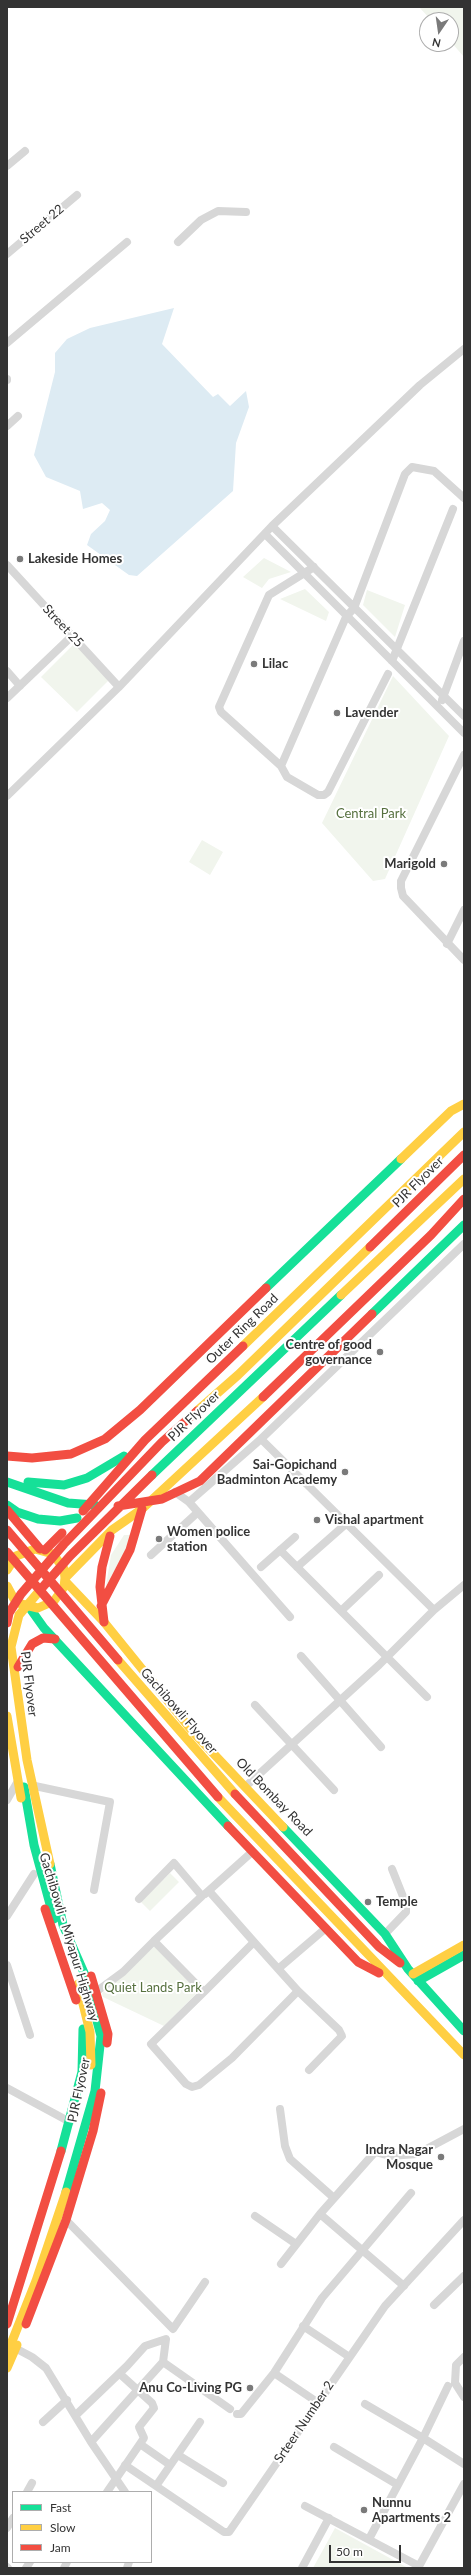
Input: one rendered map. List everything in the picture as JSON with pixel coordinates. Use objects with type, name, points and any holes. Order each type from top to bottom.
[{"type":"main road","points":[[7,1456],[32,1458],[71,1454],[105,1439],[140,1410],[451,1111],[464,1104]]},
{"type":"main road","name":"Outer Ring Road","points":[[42,1550],[77,1518],[145,1440],[464,1132]]},
{"type":"main road","name":"PJR Flyover","points":[[7,1623],[9,1613],[21,1594],[64,1544],[156,1448],[238,1374],[464,1155]]},
{"type":"main road","name":"PJR Flyover","points":[[7,2354],[36,2281],[75,2164],[95,2091],[99,2068],[101,2036],[85,1975],[63,1925],[27,1760],[11,1647],[20,1615],[70,1556],[150,1476],[464,1179]]},
{"type":"main road","points":[[28,1607],[38,1608],[54,1601],[60,1595],[65,1580],[112,1530],[142,1509],[318,1345],[431,1235],[464,1199]]},
{"type":"main road","points":[[7,1482],[68,1503],[120,1506],[162,1499],[200,1481],[464,1225]]},
{"type":"main road","points":[[7,1476],[25,1482],[64,1485],[103,1470],[145,1440]]},
{"type":"main road","points":[[7,1505],[16,1512],[38,1519],[60,1521],[77,1518]]},
{"type":"main road","points":[[100,1607],[130,1550],[142,1509]]},
{"type":"main road","points":[[7,1510],[42,1550],[60,1561],[65,1580]]},
{"type":"main road","name":"Gachibowli Flyover","points":[[7,1530],[179,1732],[379,1947],[413,1975]]},
{"type":"main road","points":[[104,1622],[100,1607],[102,1567],[112,1530]]},
{"type":"main road","points":[[7,1570],[16,1556],[25,1550],[42,1550]]},
{"type":"main road","points":[[7,1552],[160,1733],[368,1957],[464,2055]]},
{"type":"main road","name":"Old Bombay Road","points":[[65,1580],[104,1622],[152,1685],[193,1732],[246,1786],[385,1934],[413,1975],[464,2031]]},
{"type":"main road","points":[[7,1586],[14,1599],[28,1607],[55,1639],[252,1852],[358,1962],[388,1977]]},
{"type":"main road","name":"Gachibowli - Miyapur Highway","points":[[7,2368],[42,2286],[66,2220],[93,2131],[105,2076],[108,2034],[97,1992],[57,1902],[45,1860],[18,1667],[18,1646],[28,1607]]},
{"type":"main road","points":[[18,1667],[32,1644],[43,1638],[55,1639]]},
{"type":"main road","name":"PJR Flyover","points":[[7,1683],[34,1845],[44,1888],[80,1990],[90,2032],[91,2069],[84,2101],[21,2308],[7,2341]]},
{"type":"main road","points":[[124,1713],[152,1685]]},
{"type":"main road","name":"Gachibowli - Miyapur Highway","points":[[7,1716],[9,1737],[34,1874],[77,2001],[84,2034],[82,2072],[70,2122],[10,2308],[7,2324]]},
{"type":"main road","points":[[413,1975],[426,1972],[459,1955],[464,1945]]},
{"type":"street","points":[[7,166],[25,151]]},
{"type":"street","name":"Street 22","points":[[7,254],[77,195]]},
{"type":"street","points":[[178,242],[201,220],[218,211],[246,212]]},
{"type":"street","points":[[7,343],[127,242]]},
{"type":"street","points":[[7,796],[119,687],[272,526],[420,385],[464,349]]},
{"type":"street","points":[[7,426],[18,416]]},
{"type":"street","points":[[281,766],[346,617],[354,608],[405,474],[412,467],[434,472],[464,498]]},
{"type":"street","points":[[392,661],[398,650],[453,509]]},
{"type":"street","points":[[272,526],[464,716]]},
{"type":"street","points":[[265,534],[306,573],[346,617],[464,733]]},
{"type":"street","name":"Street 25","points":[[7,565],[119,687]]},
{"type":"street","points":[[314,567],[269,595],[219,707],[221,712],[281,766],[287,777],[318,795],[324,795],[388,674]]},
{"type":"street","points":[[7,698],[72,636]]},
{"type":"street","points":[[438,708],[444,696],[464,641]]},
{"type":"street","points":[[7,671],[20,686]]},
{"type":"street","points":[[464,755],[401,881],[403,896],[447,944],[464,960]]},
{"type":"street","points":[[447,944],[464,910]]},
{"type":"street","points":[[189,1502],[261,1439],[464,1244]]},
{"type":"street","points":[[261,1439],[434,1610]]},
{"type":"street","points":[[166,1485],[189,1502],[197,1513],[290,1617]]},
{"type":"street","points":[[151,1555],[197,1513]]},
{"type":"street","points":[[297,1567],[347,1523]]},
{"type":"street","points":[[261,1567],[295,1536]]},
{"type":"street","points":[[280,1550],[427,1697]]},
{"type":"street","points":[[341,1611],[379,1575]]},
{"type":"street","points":[[246,1786],[291,1743],[387,1657],[434,1610],[464,1585]]},
{"type":"street","points":[[301,1656],[381,1747]]},
{"type":"street","points":[[255,1705],[334,1790]]},
{"type":"street","points":[[7,1800],[18,1781]]},
{"type":"street","points":[[35,1786],[110,1802],[94,1890]]},
{"type":"street","points":[[77,2001],[97,1992],[123,1972],[154,1941],[252,1852]]},
{"type":"street","points":[[139,1899],[174,1863],[206,1893],[254,1942],[298,1991],[339,2030],[342,2036],[309,2070]]},
{"type":"street","points":[[385,1934],[406,1912],[406,1904],[392,1869]]},
{"type":"street","points":[[7,1916],[34,1874]]},
{"type":"street","points":[[278,1969],[326,1928]]},
{"type":"street","points":[[154,1941],[204,1992]]},
{"type":"street","points":[[254,1942],[152,2044],[186,2084],[192,2087],[199,2085],[232,2058],[298,1991]]},
{"type":"street","points":[[7,1965],[30,2035]]},
{"type":"street","points":[[7,2088],[70,2122]]},
{"type":"street","points":[[280,2109],[285,2146],[290,2159],[334,2198]]},
{"type":"street","points":[[281,2264],[320,2214],[375,2152],[390,2156],[417,2154],[464,2129]]},
{"type":"street","points":[[238,2414],[241,2414],[274,2374],[322,2298],[361,2250],[411,2193]]},
{"type":"street","points":[[320,2214],[404,2286]]},
{"type":"street","points":[[255,2216],[296,2244]]},
{"type":"street","points":[[66,2220],[173,2329]]},
{"type":"street","name":"Srteer Number 2","points":[[124,2465],[224,2532],[229,2532],[348,2356],[385,2306],[464,2220]]},
{"type":"street","points":[[434,2305],[464,2276]]},
{"type":"street","points":[[91,2442],[163,2362],[166,2339],[204,2282]]},
{"type":"street","points":[[303,2326],[348,2356]]},
{"type":"street","points":[[76,2415],[120,2374],[145,2346],[166,2339]]},
{"type":"street","points":[[16,2348],[32,2357],[46,2368],[67,2400],[91,2442],[124,2491]]},
{"type":"street","points":[[464,2357],[456,2365],[455,2383],[464,2397]]},
{"type":"street","points":[[163,2362],[230,2409]]},
{"type":"street","points":[[107,2491],[140,2444],[144,2436],[138,2428],[154,2407],[120,2374]]},
{"type":"street","points":[[274,2374],[317,2402]]},
{"type":"street","points":[[369,2539],[423,2438],[448,2386]]},
{"type":"street","points":[[43,2422],[67,2400]]},
{"type":"street","points":[[365,2404],[464,2464]]},
{"type":"street","points":[[156,2486],[200,2422]]},
{"type":"street","points":[[140,2444],[170,2465]]},
{"type":"street","points":[[334,2447],[398,2485]]},
{"type":"street","points":[[178,2454],[223,2483]]},
{"type":"street","points":[[28,2491],[32,2483]]},
{"type":"street","points":[[305,2506],[419,2567],[464,2484]]},
{"type":"street","points":[[302,2568],[329,2518]]},
{"type":"green space","points":[[419,7],[464,7],[464,57],[459,51],[459,12],[424,12]]},
{"type":"green space","points":[[264,558],[291,572],[269,579],[262,588],[243,577]]},
{"type":"green space","points":[[305,589],[329,612],[326,621],[280,599]]},
{"type":"green space","points":[[367,590],[405,605],[395,637],[363,605]]},
{"type":"green space","points":[[75,643],[109,680],[77,712],[41,677]]},
{"type":"green space","name":"Central Park","points":[[393,676],[449,736],[385,879],[373,881],[322,823]]},
{"type":"green space","points":[[202,840],[223,852],[210,875],[189,862]]},
{"type":"green space","points":[[124,1535],[134,1535],[106,1586],[111,1555]]},
{"type":"green space","points":[[170,1873],[179,1882],[150,1911],[141,1902]]},
{"type":"green space","name":"Quiet Lands Park","points":[[155,1946],[198,1992],[164,2026],[103,1997],[102,1993]]},
{"type":"green space","points":[[335,2528],[408,2568],[313,2568]]},
{"type":"shaded area","points":[[174,308],[162,344],[213,397],[218,394],[230,406],[246,391],[249,407],[236,443],[233,491],[137,576],[129,575],[87,545],[91,534],[105,521],[110,510],[102,503],[83,509],[80,491],[46,477],[34,455],[55,372],[55,353],[67,339],[90,328]]},
{"type":"traffic: fast","points":[[266,1288],[401,1159]]},
{"type":"traffic: fast","points":[[372,1314],[464,1225]]},
{"type":"traffic: fast","points":[[152,1475],[341,1295]]},
{"type":"traffic: fast","points":[[28,1482],[64,1485],[87,1478],[124,1456]]},
{"type":"traffic: fast","points":[[7,1482],[68,1503],[95,1505]]},
{"type":"traffic: fast","points":[[7,1505],[17,1512],[38,1519],[60,1521],[77,1518]]},
{"type":"traffic: fast","points":[[29,1607],[44,1628],[228,1826]]},
{"type":"traffic: fast","points":[[24,1787],[34,1845],[54,1919]]},
{"type":"traffic: fast","points":[[283,1827],[385,1934],[408,1969],[464,2031]]},
{"type":"traffic: fast","points":[[50,1864],[63,1925],[85,1975],[101,2036],[95,2091],[66,2192]]},
{"type":"traffic: fast","points":[[418,1981],[464,1955]]},
{"type":"traffic: fast","points":[[61,2151],[82,2072],[83,2029]]},
{"type":"traffic: slow","points":[[401,1159],[451,1111],[464,1104]]},
{"type":"traffic: slow","points":[[243,1346],[464,1132]]},
{"type":"traffic: slow","points":[[341,1295],[464,1179]]},
{"type":"traffic: slow","points":[[197,1411],[238,1375],[370,1247]]},
{"type":"traffic: slow","points":[[65,1578],[112,1530],[142,1509],[263,1397]]},
{"type":"traffic: slow","points":[[7,1570],[16,1556],[35,1549],[53,1554],[64,1569],[65,1578],[64,1587],[54,1601],[38,1608],[21,1604],[14,1599],[7,1586]]},
{"type":"traffic: slow","points":[[65,1581],[104,1622],[193,1732],[283,1827]]},
{"type":"traffic: slow","points":[[41,1589],[19,1615],[11,1647],[27,1760],[50,1864]]},
{"type":"traffic: slow","points":[[118,1660],[235,1794]]},
{"type":"traffic: slow","points":[[7,1716],[21,1798]]},
{"type":"traffic: slow","points":[[218,1797],[464,2055]]},
{"type":"traffic: slow","points":[[413,1974],[464,1945]]},
{"type":"traffic: slow","points":[[78,1984],[90,2032],[91,2065]]},
{"type":"traffic: slow","points":[[7,2354],[36,2281],[66,2192]]},
{"type":"traffic: slow","points":[[7,2368],[17,2345]]},
{"type":"traffic: jam","points":[[370,1247],[464,1155]]},
{"type":"traffic: jam","points":[[263,1397],[431,1235],[464,1199]]},
{"type":"traffic: jam","points":[[7,1456],[32,1458],[71,1454],[105,1439],[140,1410],[266,1288]]},
{"type":"traffic: jam","points":[[118,1506],[162,1499],[200,1481],[372,1314]]},
{"type":"traffic: jam","points":[[83,1511],[145,1440],[243,1346]]},
{"type":"traffic: jam","points":[[7,1623],[9,1613],[21,1594],[64,1544],[162,1442],[197,1411]]},
{"type":"traffic: jam","points":[[41,1589],[70,1556],[152,1475]]},
{"type":"traffic: jam","points":[[101,1606],[130,1550],[142,1509]]},
{"type":"traffic: jam","points":[[7,1510],[40,1549]]},
{"type":"traffic: jam","points":[[7,1530],[118,1660]]},
{"type":"traffic: jam","points":[[45,1550],[62,1533]]},
{"type":"traffic: jam","points":[[104,1622],[100,1587],[102,1567],[110,1536]]},
{"type":"traffic: jam","points":[[7,1552],[218,1797]]},
{"type":"traffic: jam","points":[[18,1667],[32,1644],[43,1638],[55,1639]]},
{"type":"traffic: jam","points":[[235,1794],[379,1947],[400,1963]]},
{"type":"traffic: jam","points":[[228,1826],[358,1962],[379,1973]]},
{"type":"traffic: jam","points":[[45,1909],[76,2000]]},
{"type":"traffic: jam","points":[[91,1976],[108,2034],[107,2043]]},
{"type":"traffic: jam","points":[[26,2324],[66,2220],[93,2131],[101,2093]]},
{"type":"traffic: jam","points":[[7,2324],[61,2151]]},
{"type":"place","name":"Lakeside Homes","points":[[20,559]]},
{"type":"place","name":"Lilac","points":[[254,664]]},
{"type":"place","name":"Lavender","points":[[337,713]]},
{"type":"place","name":"Marigold","points":[[444,864]]},
{"type":"place","name":"Centre of good governance","points":[[380,1352]]},
{"type":"place","name":"Sai-Gopichand Badminton Academy","points":[[345,1472]]},
{"type":"place","name":"Vishal apartment","points":[[317,1520]]},
{"type":"place","name":"Women police station","points":[[159,1539]]},
{"type":"place","name":"Temple","points":[[368,1902]]},
{"type":"place","name":"Indra Nagar Mosque","points":[[441,2157]]},
{"type":"place","name":"Anu Co-Living PG","points":[[250,2388]]},
{"type":"place","name":"Nunnu Apartments 2","points":[[364,2510]]}]
